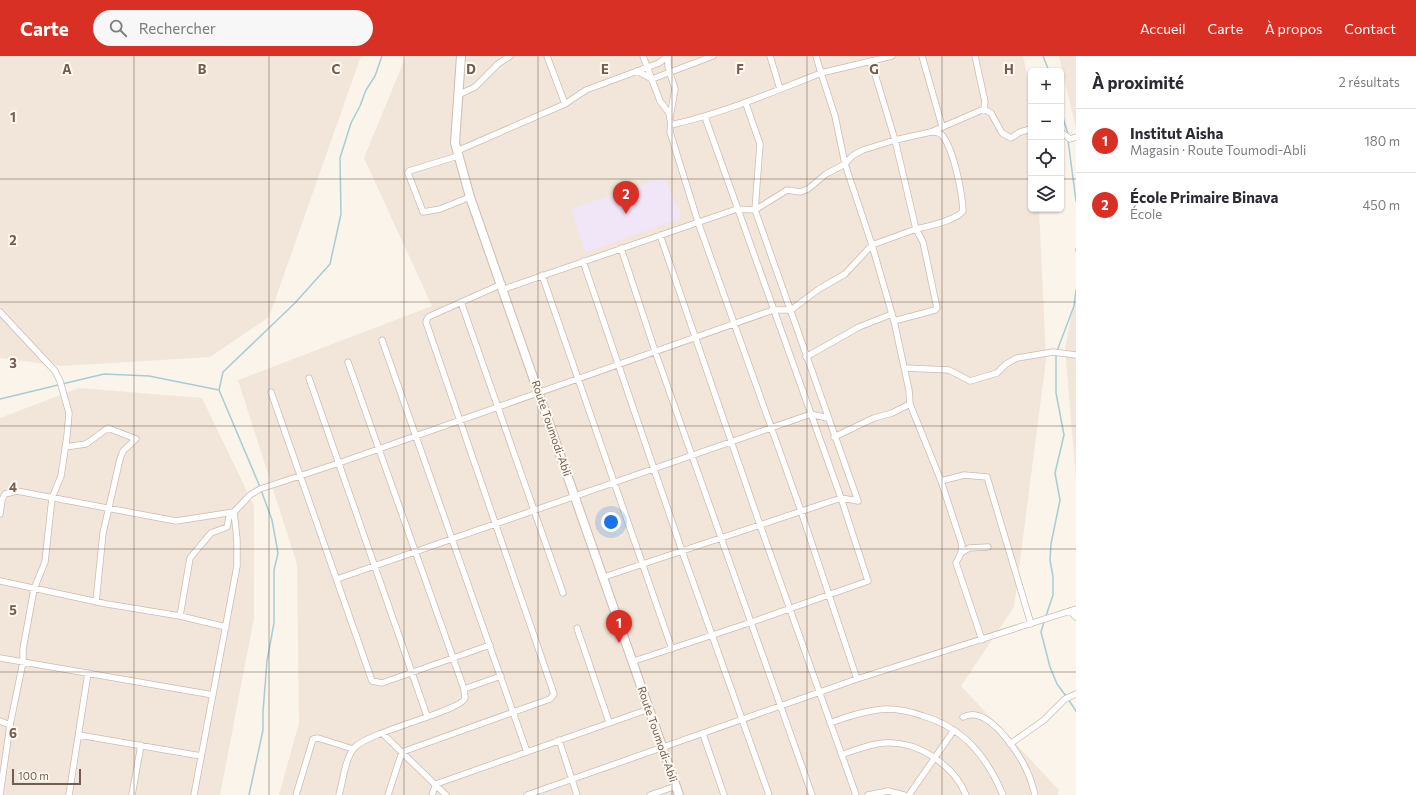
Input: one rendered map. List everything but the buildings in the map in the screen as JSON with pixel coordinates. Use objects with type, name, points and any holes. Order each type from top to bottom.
[{"type":"street","name":"Route Toumodi-Abli","points":[[461,56],[455,133],[457,153],[470,197],[634,661],[679,795]]},
{"type":"street","points":[[458,95],[475,87],[492,68],[510,56]]},
{"type":"street","points":[[547,56],[565,104]]},
{"type":"street","points":[[643,56],[660,101],[670,117]]},
{"type":"street","points":[[470,197],[440,209],[423,212],[408,174],[409,171],[457,153],[565,104],[586,90],[659,63],[668,56]]},
{"type":"street","points":[[668,56],[675,90],[670,117],[670,132],[698,222],[801,511],[857,679]]},
{"type":"street","points":[[652,79],[713,56]]},
{"type":"street","points":[[770,56],[780,89]]},
{"type":"street","points":[[816,56],[835,116],[845,164],[872,245],[894,321],[905,368],[910,404],[941,481],[962,545],[961,553],[956,563],[982,640]]},
{"type":"street","points":[[671,125],[705,117],[746,104],[821,73],[892,56]]},
{"type":"street","points":[[922,56],[942,126]]},
{"type":"street","points":[[975,56],[985,102],[984,108]]},
{"type":"street","points":[[871,61],[895,140],[916,229],[923,242],[937,308],[894,321]]},
{"type":"street","points":[[637,71],[652,79]]},
{"type":"street","points":[[604,577],[841,498],[858,501],[827,418],[791,310],[755,210],[760,144],[746,104]]},
{"type":"street","points":[[402,752],[550,699],[554,691],[426,322],[428,317],[461,302],[503,287],[737,209],[755,210],[787,190],[800,192],[808,189],[826,174],[845,164],[852,156],[863,150],[895,140],[931,132],[984,108]]},
{"type":"street","points":[[984,108],[991,113],[1002,133],[1011,138],[1020,132],[1028,130]]},
{"type":"street","points":[[634,661],[791,609],[868,581],[841,498],[705,117]]},
{"type":"street","points":[[180,616],[190,558],[212,532],[227,527],[232,513],[254,492],[773,310],[791,310],[819,289],[845,274],[872,245],[916,229],[938,223],[963,211],[957,173],[951,156],[942,135],[931,132]]},
{"type":"street","points":[[1064,135],[1070,140],[1076,137]]},
{"type":"street","points":[[660,235],[760,525],[830,722],[843,754],[856,795]]},
{"type":"street","points":[[622,248],[655,352],[782,706],[812,795]]},
{"type":"street","points":[[583,261],[682,551],[769,795]]},
{"type":"street","points":[[542,275],[644,564],[672,649]]},
{"type":"street","points":[[461,302],[563,593]]},
{"type":"street","points":[[0,312],[55,371],[60,381],[69,413],[61,476],[52,498],[45,562],[34,589],[23,649],[23,662],[10,725],[0,795]]},
{"type":"street","points":[[806,357],[859,327],[892,314]]},
{"type":"street","points":[[382,340],[527,752]]},
{"type":"street","points":[[905,368],[950,370],[970,381],[997,374],[1006,364],[1017,358],[1053,352],[1076,355]]},
{"type":"street","points":[[339,795],[350,755],[354,749],[365,741],[462,703],[465,698],[464,689],[380,448],[348,362]]},
{"type":"street","points":[[309,378],[376,565],[427,716]]},
{"type":"street","points":[[271,392],[372,681],[382,683],[490,644]]},
{"type":"street","points":[[834,437],[874,418],[892,413],[910,404]]},
{"type":"street","points":[[337,579],[614,481],[811,414],[827,418]]},
{"type":"street","points":[[65,447],[86,444],[106,428],[135,438],[121,455],[103,533],[96,602]]},
{"type":"street","points":[[941,481],[964,475],[987,477],[1031,624]]},
{"type":"street","points":[[0,514],[4,497],[9,491],[17,491],[176,521],[232,513]]},
{"type":"street","points":[[194,795],[237,566],[237,539],[232,513]]},
{"type":"street","points":[[961,553],[969,548],[988,547]]},
{"type":"street","points":[[0,580],[96,602],[180,616],[226,627]]},
{"type":"street","points":[[527,795],[820,694],[857,679],[1076,609]]},
{"type":"street","points":[[1070,611],[1076,617]]},
{"type":"street","points":[[576,628],[609,722]]},
{"type":"street","points":[[0,658],[213,695]]},
{"type":"street","points":[[69,795],[88,673]]},
{"type":"street","points":[[464,689],[501,676]]},
{"type":"street","points":[[1010,744],[1044,720],[1065,699],[1076,694]]},
{"type":"street","points":[[436,784],[609,722],[650,709]]},
{"type":"street","points":[[830,722],[857,713],[888,709],[901,710],[934,719],[967,739],[985,760],[1003,795]]},
{"type":"street","points":[[963,717],[974,714],[984,718],[997,728],[1010,744],[1027,771],[1035,795]]},
{"type":"street","points":[[0,721],[10,725]]},
{"type":"street","points":[[909,795],[954,730]]},
{"type":"street","points":[[383,734],[446,795]]},
{"type":"street","points":[[703,734],[724,795]]},
{"type":"street","points":[[79,735],[201,756]]},
{"type":"street","points":[[296,795],[313,739],[318,738],[354,749]]},
{"type":"street","points":[[559,740],[577,795]]},
{"type":"street","points":[[843,754],[874,744],[886,743],[912,747],[935,758],[943,764],[955,777],[966,795]]},
{"type":"street","points":[[132,795],[141,745]]},
{"type":"street","points":[[388,795],[402,752]]},
{"type":"street","points":[[432,795],[436,784]]},
{"type":"street","points":[[650,795],[676,786]]},
{"type":"street","points":[[868,795],[888,791],[904,795]]},
{"type":"shaded area","points":[[0,56],[361,56],[269,317],[210,357],[62,366],[0,358]]},
{"type":"shaded area","points":[[406,56],[1023,56],[1028,78],[1028,212],[1039,212],[1046,360],[1014,607],[961,686],[1059,790],[1058,795],[279,795],[299,723],[297,564],[238,380],[432,306],[364,158]]},
{"type":"shaded area","points":[[1059,56],[1076,56],[1076,129],[1064,77],[1064,68],[1062,68]]},
{"type":"shaded area","points":[[664,177],[682,218],[585,252],[571,209]]},
{"type":"shaded area","points":[[1076,293],[1076,479],[1065,348]]},
{"type":"shaded area","points":[[79,388],[202,398],[254,506],[254,618],[220,795],[0,795],[0,418]]},
{"type":"waterway","points":[[260,487],[219,390],[223,372],[295,303],[330,264],[341,214],[340,158],[351,123],[366,90],[375,76],[382,56]]},
{"type":"waterway","points":[[1043,56],[1048,68]]},
{"type":"waterway","points":[[1064,121],[1068,134]]},
{"type":"waterway","points":[[1068,140],[1076,201]]},
{"type":"waterway","points":[[1057,351],[1074,306],[1076,290]]},
{"type":"waterway","points":[[1046,616],[1053,595],[1053,577],[1050,560],[1051,544],[1060,500],[1055,473],[1064,435],[1056,393],[1056,355]]},
{"type":"waterway","points":[[62,384],[104,374],[149,376],[219,390]]},
{"type":"waterway","points":[[0,399],[58,385]]},
{"type":"waterway","points":[[249,795],[263,730],[267,661],[274,623],[274,570],[278,553],[272,520],[261,490]]},
{"type":"waterway","points":[[1044,622],[1041,632],[1050,667],[1057,684],[1066,696]]},
{"type":"waterway","points":[[1068,699],[1076,711]]},
{"type":"place","name":"École Primaire Binava","points":[[626,214]]},
{"type":"place","name":"Institut Aisha","points":[[619,643]]}]
